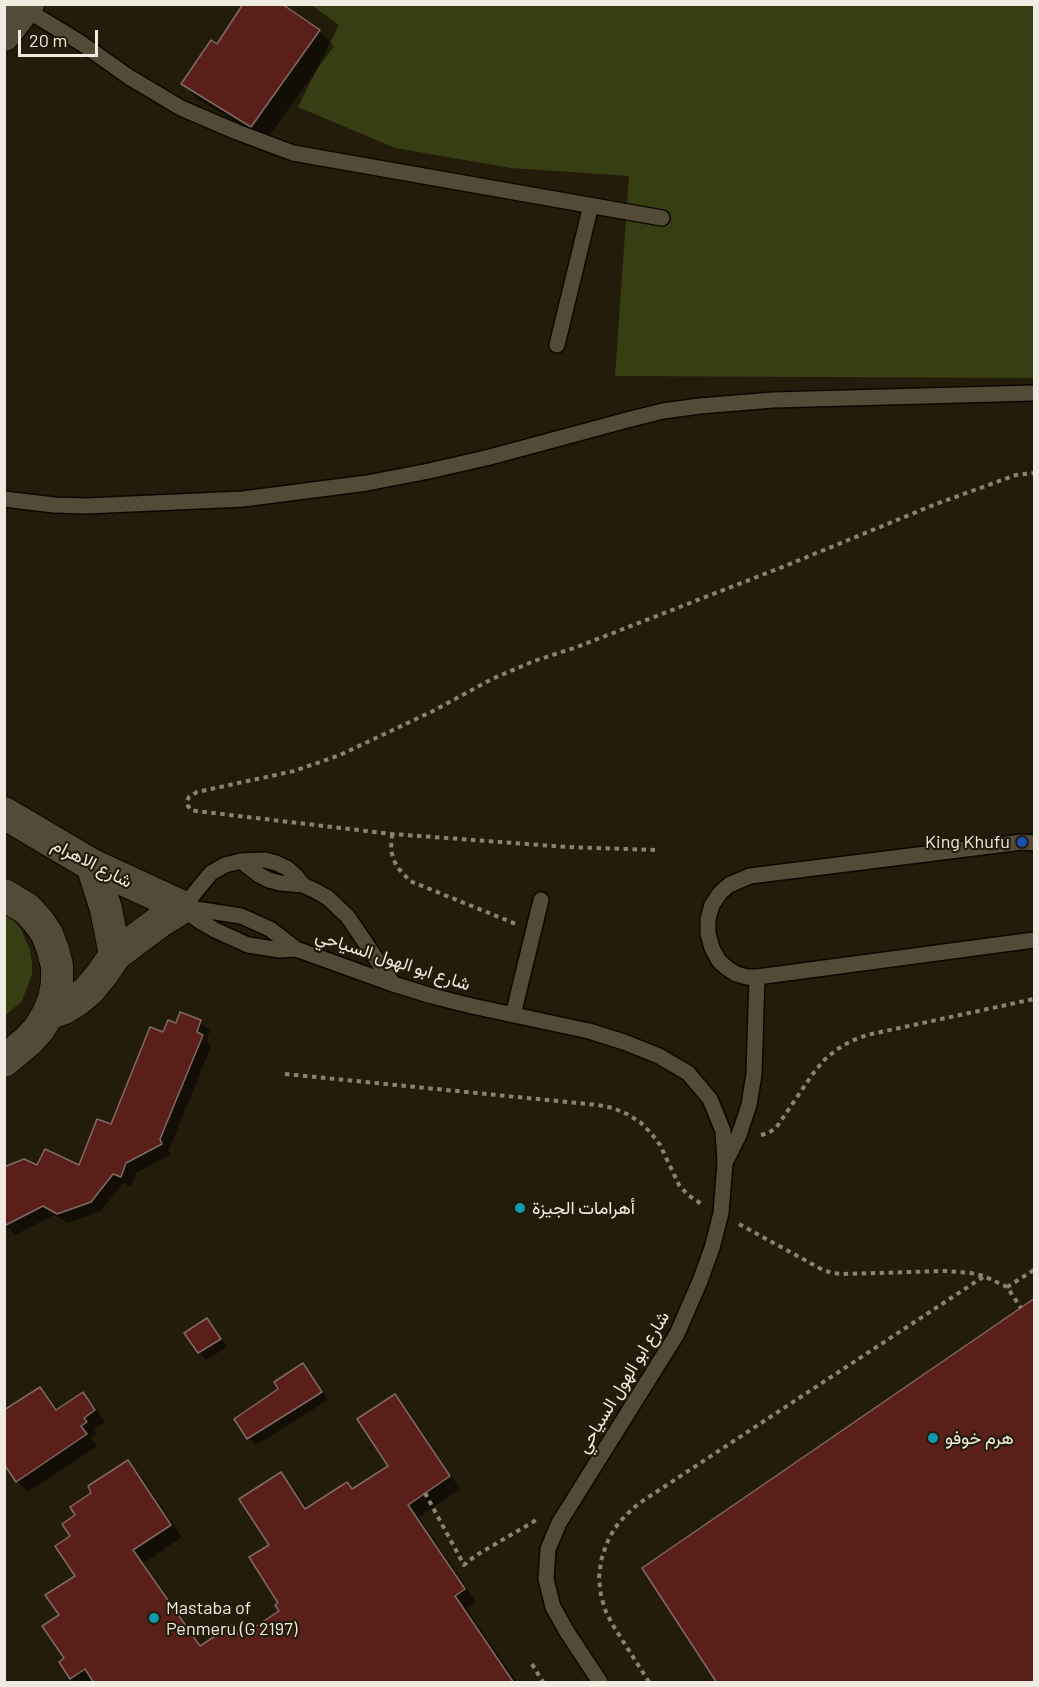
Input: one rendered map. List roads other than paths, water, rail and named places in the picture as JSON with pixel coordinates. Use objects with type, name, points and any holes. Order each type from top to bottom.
[{"type":"street","points":[[4,35],[24,6]]},
{"type":"street","name":"شارع الاهرام","points":[[4,813],[92,865],[183,907]]},
{"type":"street","points":[[92,865],[106,909],[115,955]]},
{"type":"street","points":[[4,895],[27,909],[38,921],[47,934],[57,966],[57,983],[48,1014],[28,1041],[4,1061]]},
{"type":"street","points":[[48,1014],[64,1008],[89,990],[115,955],[183,907]]},
{"type":"lane","points":[[24,6],[129,77],[181,108],[293,153],[662,218]]},
{"type":"lane","points":[[557,345],[591,205]]},
{"type":"lane","points":[[4,499],[86,506],[253,498],[367,483],[429,471],[663,411],[700,406],[773,400],[1035,393]]},
{"type":"lane","points":[[1035,843],[1022,842],[750,876],[720,892],[712,905],[708,919],[708,934],[719,961],[727,969],[747,977],[1035,940]]},
{"type":"lane","points":[[183,907],[211,873],[225,865],[241,861],[269,880],[280,884],[303,885],[328,898],[348,917],[393,984]]},
{"type":"lane","points":[[513,1015],[541,900]]},
{"type":"lane","name":"شارع ابو الهول السياحي","points":[[183,907],[198,920],[215,930],[248,945],[280,950],[296,949]]},
{"type":"lane","name":"شارع ابو الهول السياحي","points":[[183,907],[241,916],[270,929],[296,949],[432,996],[589,1031],[624,1042],[659,1056],[688,1073],[710,1099],[723,1131],[725,1163],[721,1213],[712,1248],[677,1334],[559,1523],[548,1550],[546,1579],[553,1607],[600,1683]]},
{"type":"lane","points":[[725,1163],[739,1135],[749,1105],[754,1074],[757,977]]},
{"type":"place","name":"King Khufu","points":[[1022,842]]},
{"type":"place","name":"أهرامات الجيزة","points":[[520,1208]]},
{"type":"place","name":"هرم خوفو","points":[[933,1438]]},
{"type":"place","name":"Mastaba of Penmeru (G 2197)","points":[[154,1618]]}]
